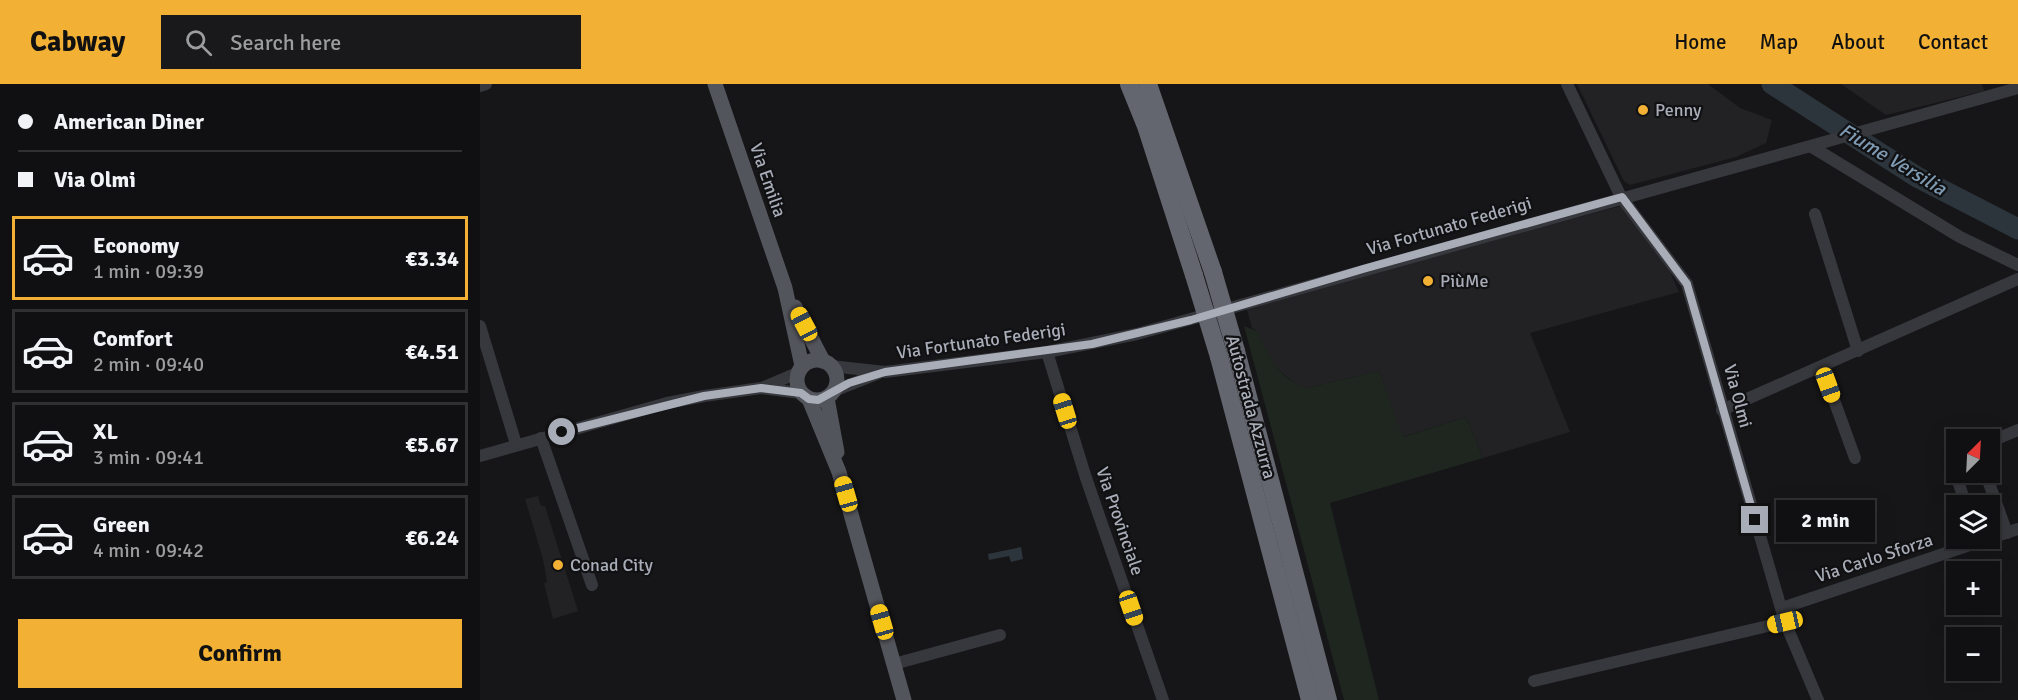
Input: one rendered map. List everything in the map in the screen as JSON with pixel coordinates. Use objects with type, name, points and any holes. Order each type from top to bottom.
[{"type":"highway","name":"Autostrada Azzurra","points":[[1129,84],[1146,126],[1194,275],[1228,354],[1328,700]]},
{"type":"highway","name":"Autostrada Azzurra","points":[[1148,84],[1213,272],[1228,354],[1310,700]]},
{"type":"main road","name":"Via Emilia","points":[[715,84],[785,288],[800,370],[797,386],[805,396],[839,472]]},
{"type":"main road","name":"Via Emilia","points":[[785,288],[837,378],[831,394],[839,472]]},
{"type":"main road","points":[[800,370],[814,360],[827,363]]},
{"type":"main road","points":[[805,396],[818,400],[831,394]]},
{"type":"main road","points":[[839,472],[904,700]]},
{"type":"street","points":[[480,86],[486,84]]},
{"type":"street","name":"Via Olmi","points":[[1567,84],[1622,197],[1687,284],[1785,622],[1818,700]]},
{"type":"street","name":"Via Fortunato Federigi","points":[[831,394],[885,372],[1047,352],[1191,320],[1363,269],[1906,121],[2000,89],[2018,88]]},
{"type":"street","points":[[1812,147],[1960,237],[2018,265]]},
{"type":"street","points":[[1815,214],[1858,351]]},
{"type":"street","points":[[1722,410],[2018,279]]},
{"type":"street","points":[[480,326],[516,444]]},
{"type":"street","name":"Via Provinciale","points":[[1047,352],[1086,478],[1163,700]]},
{"type":"street","name":"Via Fortunato Federigi","points":[[827,363],[885,372]]},
{"type":"street","points":[[1822,367],[1855,458]]},
{"type":"street","points":[[480,456],[667,403],[761,388],[800,370]]},
{"type":"street","points":[[761,388],[805,396]]},
{"type":"street","points":[[2000,437],[2018,430]]},
{"type":"street","points":[[541,438],[592,585]]},
{"type":"street","name":"Via Carlo Sforza","points":[[1990,483],[2013,531]]},
{"type":"street","name":"Via Carlo Sforza","points":[[1782,608],[1955,549]]},
{"type":"street","points":[[1534,681],[1785,622]]},
{"type":"street","points":[[894,664],[1000,635]]},
{"type":"shaded area","points":[[1577,84],[1708,84],[1740,108],[1772,120],[1766,143],[1736,157],[1630,185],[1624,181]]},
{"type":"shaded area","points":[[1841,84],[1982,84],[1984,91],[1886,115]]},
{"type":"shaded area","points":[[1621,206],[1668,267],[1679,292],[1530,333],[1570,432],[1483,458],[1466,417],[1402,437],[1379,371],[1307,388],[1295,384],[1271,363],[1257,331],[1252,328],[1246,306]]},
{"type":"shaded area","points":[[1244,326],[1257,331],[1281,373],[1307,388],[1379,371],[1403,437],[1466,417],[1483,458],[1330,503],[1379,700],[1344,700]]},
{"type":"shaded area","points":[[538,496],[541,506],[545,506],[578,611],[553,619],[544,583],[547,582],[543,559],[525,499]]},
{"type":"shaded area","points":[[1021,547],[1023,559],[1011,562],[1009,556],[989,560],[988,554]]},
{"type":"waterway","name":"Fiume Versilia","points":[[1772,84],[1917,177],[2018,229]]},
{"type":"place","name":"Penny","points":[[1643,110]]},
{"type":"place","name":"PiùMe","points":[[1428,281]]},
{"type":"place","name":"Conad City","points":[[558,565]]},
{"type":"route","points":[[562,432],[667,403],[704,396],[761,388],[801,393],[809,399],[823,400],[849,383],[885,372],[1047,352],[1092,344],[1191,320],[1363,269],[1622,197],[1687,284],[1755,520]]}]
